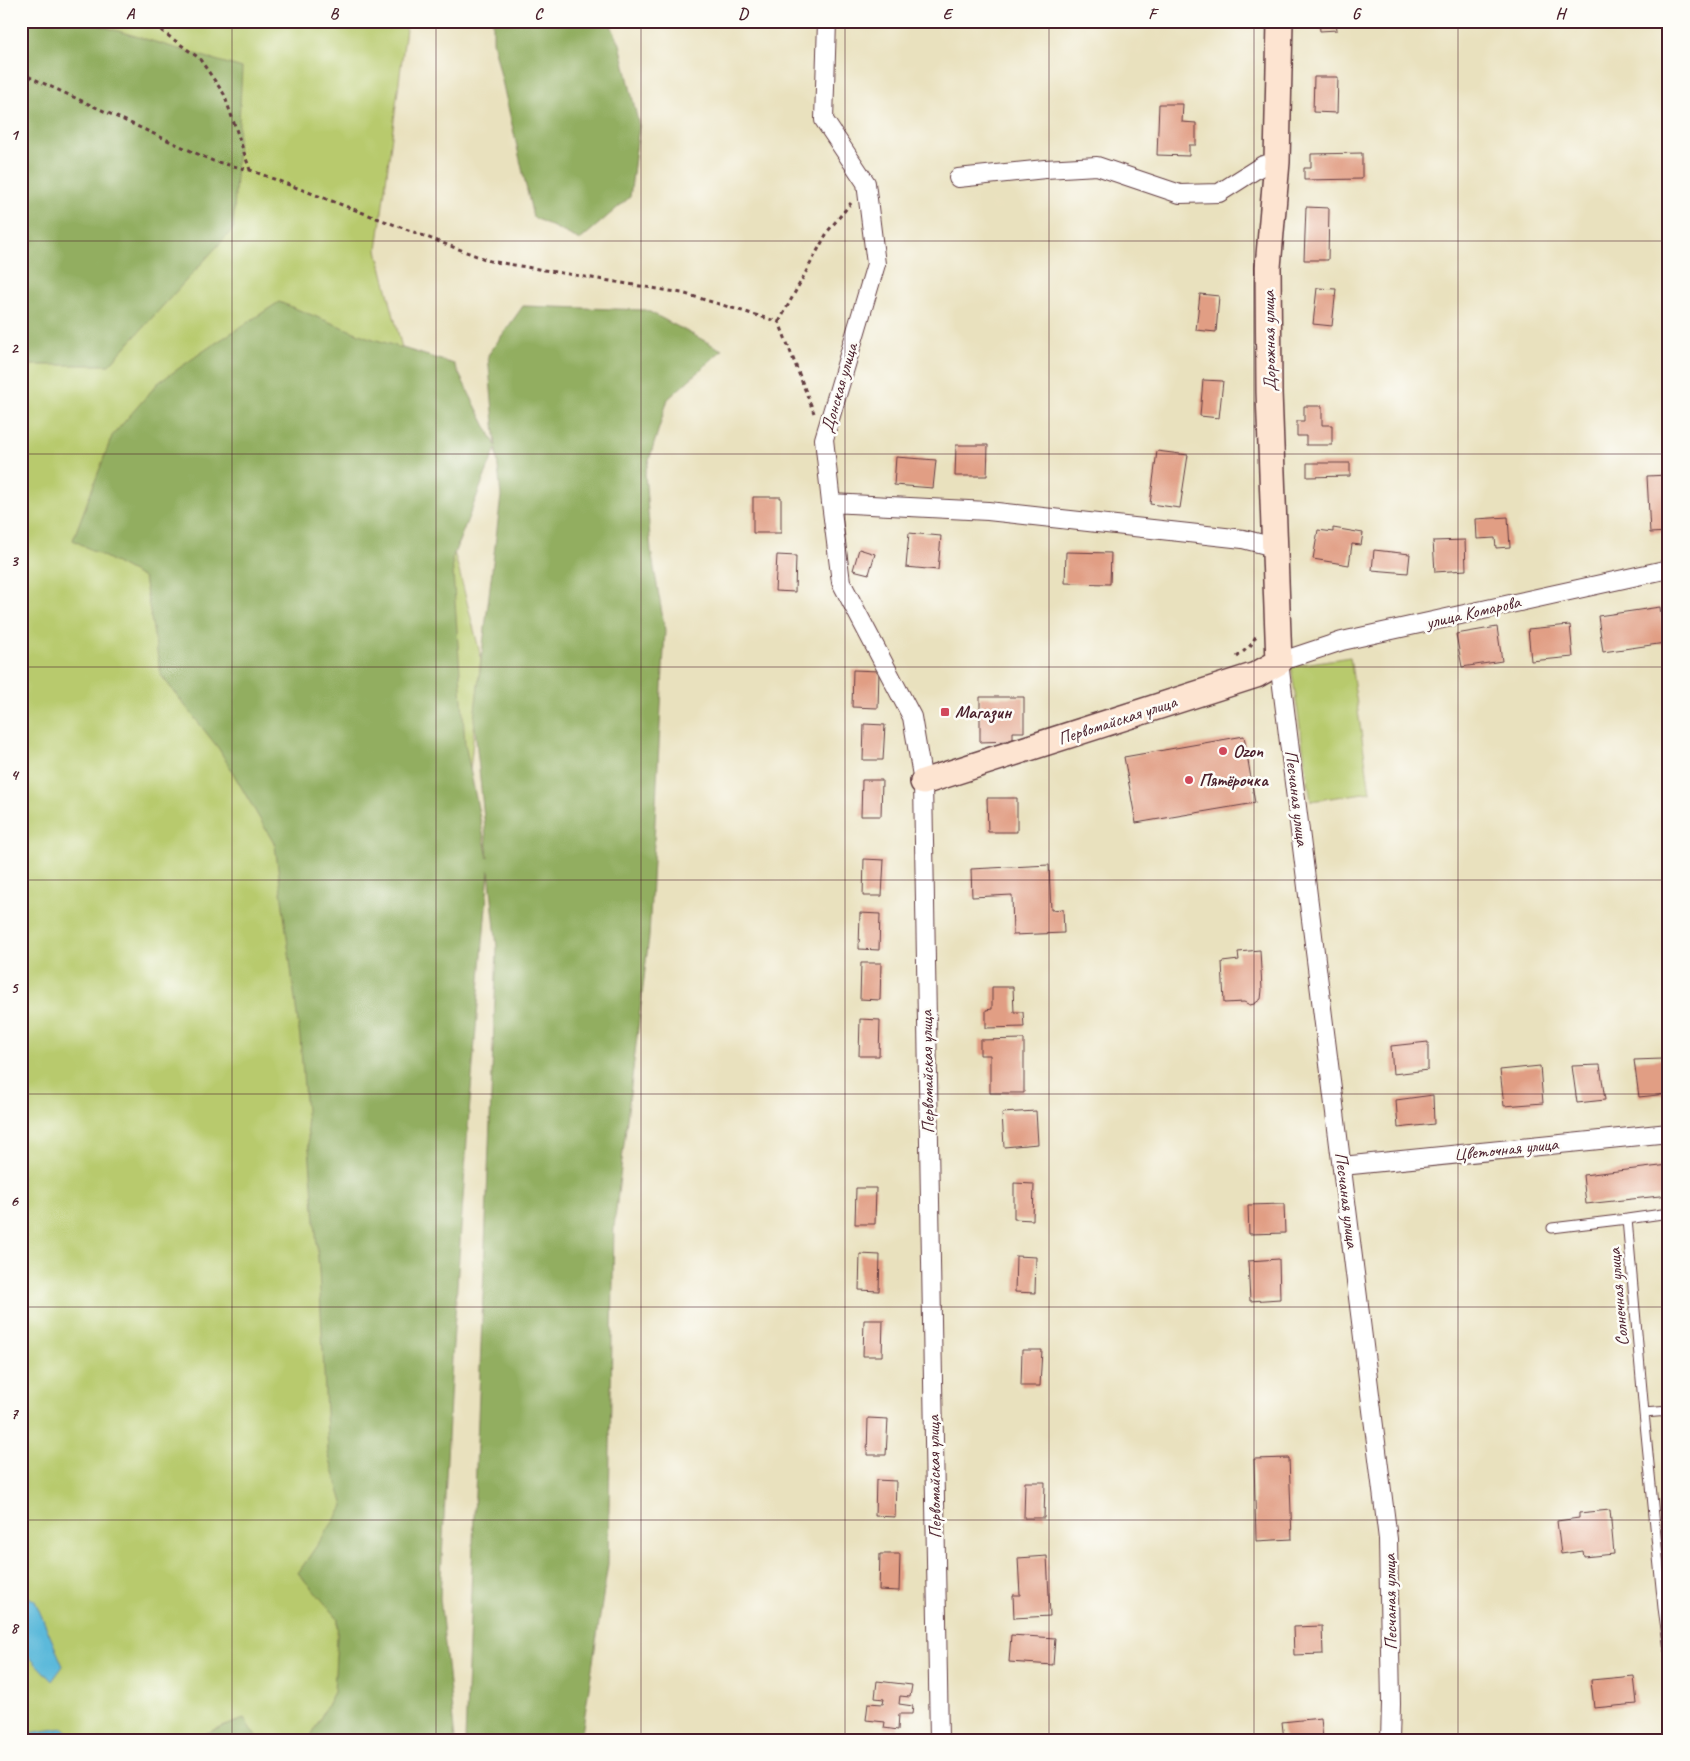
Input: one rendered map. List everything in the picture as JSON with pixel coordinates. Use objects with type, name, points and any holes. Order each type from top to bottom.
[{"type":"street","name":"Донская улица","points":[[826,21],[824,120],[866,183],[876,264],[824,439],[841,582],[912,717],[923,782]]},
{"type":"street","name":"Дорожная улица","points":[[1279,662],[1269,392],[1268,267],[1277,162],[1280,21]]},
{"type":"street","points":[[958,178],[1097,166],[1180,194],[1219,193],[1263,166],[1277,162]]},
{"type":"street","points":[[831,503],[988,511],[1243,539],[1274,547]]},
{"type":"street","name":"улица Комарова","points":[[1279,662],[1342,641],[1669,569]]},
{"type":"street","name":"Первомайская улица","points":[[939,1740],[923,782],[1256,675],[1279,662]]},
{"type":"street","name":"Песчаная улица","points":[[1279,662],[1388,1538],[1390,1740]]},
{"type":"street","name":"Цветочная улица","points":[[1342,1166],[1669,1133]]},
{"type":"lane","points":[[1552,1228],[1669,1214]]},
{"type":"lane","name":"Солнечная улица","points":[[1628,1219],[1644,1413],[1669,1650]]},
{"type":"lane","points":[[1644,1413],[1669,1411]]},
{"type":"path","points":[[148,21],[199,58],[209,72],[224,94],[250,170]]},
{"type":"path","points":[[21,73],[213,161],[250,170],[490,261],[682,293],[779,322]]},
{"type":"path","points":[[824,439],[779,322],[828,231],[866,183]]},
{"type":"path","points":[[1232,660],[1244,653],[1256,635]]},
{"type":"green space","points":[[21,21],[407,21],[377,250],[481,657],[377,1740],[21,1740]]},
{"type":"green space","points":[[21,21],[85,21],[242,68],[233,229],[109,365],[21,365]]},
{"type":"green space","points":[[493,21],[609,21],[620,44],[639,126],[630,197],[580,240],[533,217],[493,41]]},
{"type":"green space","points":[[279,302],[367,337],[454,364],[496,446],[488,355],[523,306],[646,310],[722,350],[668,399],[645,473],[651,551],[665,630],[649,937],[614,1227],[608,1564],[581,1740],[465,1740],[497,948],[489,870],[468,1126],[452,1359],[440,1598],[455,1740],[309,1740],[334,1692],[338,1618],[298,1573],[344,1506],[328,1453],[319,1271],[300,1038],[275,845],[219,749],[161,675],[144,578],[73,540],[112,436],[158,383]],"holes":[[[496,448],[501,496],[474,719],[488,858],[465,744],[452,559]]]},
{"type":"green space","points":[[1350,657],[1370,792],[1311,801],[1291,666]]},
{"type":"green space","points":[[244,1719],[258,1740],[188,1740]]},
{"type":"water","points":[[21,1592],[35,1601],[63,1666],[52,1681],[21,1648]]},
{"type":"water","points":[[64,1728],[77,1740],[21,1740],[21,1734]]},
{"type":"building","points":[[1319,21],[1336,21],[1337,30],[1320,31]]},
{"type":"building","points":[[1314,77],[1338,77],[1337,113],[1313,112]]},
{"type":"building","points":[[1159,104],[1183,104],[1182,122],[1196,123],[1196,145],[1189,145],[1189,156],[1157,155]]},
{"type":"building","points":[[1362,153],[1362,179],[1304,180],[1304,168],[1311,168],[1311,154]]},
{"type":"building","points":[[1306,207],[1329,208],[1328,260],[1304,260]]},
{"type":"building","points":[[1317,288],[1336,289],[1332,326],[1313,324]]},
{"type":"building","points":[[1200,294],[1219,296],[1216,332],[1196,330]]},
{"type":"building","points":[[1203,380],[1223,381],[1219,418],[1200,416]]},
{"type":"building","points":[[1304,406],[1322,406],[1322,425],[1332,425],[1332,445],[1306,445],[1306,436],[1297,436],[1297,421],[1304,421]]},
{"type":"building","points":[[956,445],[988,445],[987,476],[955,476]]},
{"type":"building","points":[[1157,451],[1188,455],[1180,508],[1150,504]]},
{"type":"building","points":[[896,457],[936,460],[933,488],[894,485]]},
{"type":"building","points":[[1307,463],[1350,463],[1350,476],[1307,477]]},
{"type":"building","points":[[1669,475],[1669,532],[1650,533],[1647,476]]},
{"type":"building","points":[[753,497],[781,497],[781,533],[753,533]]},
{"type":"building","points":[[1508,517],[1510,547],[1496,548],[1495,538],[1477,539],[1476,519]]},
{"type":"building","points":[[1333,528],[1363,533],[1361,545],[1352,544],[1349,565],[1313,559],[1318,530],[1333,532]]},
{"type":"building","points":[[909,533],[941,536],[938,570],[906,567]]},
{"type":"building","points":[[1465,540],[1466,570],[1435,572],[1433,541]]},
{"type":"building","points":[[859,549],[875,554],[869,574],[853,570]]},
{"type":"building","points":[[1374,550],[1410,554],[1408,573],[1372,570]]},
{"type":"building","points":[[1066,552],[1111,553],[1110,584],[1065,583]]},
{"type":"building","points":[[777,555],[796,556],[795,592],[775,591]]},
{"type":"building","points":[[1660,607],[1665,643],[1603,652],[1598,616]]},
{"type":"building","points":[[1570,625],[1573,657],[1531,661],[1528,629]]},
{"type":"building","points":[[1497,627],[1502,661],[1462,667],[1456,634]]},
{"type":"building","points":[[853,670],[879,671],[878,708],[852,707]]},
{"type":"building","points":[[980,697],[1024,697],[1024,732],[1013,732],[1013,741],[980,742]]},
{"type":"building","points":[[864,724],[885,725],[883,760],[863,760]]},
{"type":"building","name":"Пятёрочка","points":[[1244,736],[1255,803],[1136,823],[1124,757]]},
{"type":"building","points":[[862,780],[882,780],[881,816],[861,816]]},
{"type":"building","points":[[987,798],[1017,798],[1017,832],[988,832]]},
{"type":"building","points":[[864,859],[884,860],[882,896],[863,896]]},
{"type":"building","points":[[1049,865],[1051,910],[1063,909],[1064,933],[1013,935],[1012,895],[972,897],[971,869]]},
{"type":"building","points":[[860,913],[880,914],[879,950],[859,949]]},
{"type":"building","points":[[1260,950],[1261,999],[1250,1005],[1244,1002],[1224,1003],[1222,962],[1239,960],[1238,952]]},
{"type":"building","points":[[861,963],[881,963],[880,1000],[860,999]]},
{"type":"building","points":[[992,987],[1013,987],[1014,1012],[1023,1012],[1024,1027],[986,1028],[986,1010],[992,1009]]},
{"type":"building","points":[[860,1019],[880,1020],[879,1056],[859,1056]]},
{"type":"building","points":[[1024,1039],[1024,1093],[990,1093],[990,1055],[980,1055],[980,1040]]},
{"type":"building","points":[[1428,1042],[1428,1070],[1393,1074],[1391,1046]]},
{"type":"building","points":[[1662,1059],[1667,1094],[1639,1097],[1634,1060]]},
{"type":"building","points":[[1600,1065],[1605,1100],[1577,1103],[1572,1066]]},
{"type":"building","points":[[1540,1066],[1543,1103],[1504,1106],[1500,1070]]},
{"type":"building","points":[[1433,1095],[1434,1124],[1398,1128],[1396,1100]]},
{"type":"building","points":[[1036,1111],[1038,1144],[1004,1147],[1002,1113]]},
{"type":"building","points":[[1669,1165],[1669,1195],[1586,1204],[1583,1175]]},
{"type":"building","points":[[1014,1183],[1034,1184],[1033,1220],[1014,1219]]},
{"type":"building","points":[[856,1188],[876,1188],[875,1224],[855,1224]]},
{"type":"building","points":[[1284,1204],[1285,1233],[1249,1234],[1248,1205]]},
{"type":"building","points":[[860,1254],[880,1255],[879,1291],[859,1290]]},
{"type":"building","points":[[1016,1256],[1036,1257],[1035,1293],[1015,1292]]},
{"type":"building","points":[[1279,1259],[1280,1299],[1250,1301],[1248,1261]]},
{"type":"building","points":[[864,1320],[883,1320],[882,1356],[863,1356]]},
{"type":"building","points":[[1022,1350],[1042,1350],[1040,1386],[1021,1386]]},
{"type":"building","points":[[868,1418],[888,1419],[886,1455],[867,1455]]},
{"type":"building","points":[[1289,1458],[1292,1539],[1256,1541],[1254,1459]]},
{"type":"building","points":[[876,1480],[896,1481],[895,1517],[875,1516]]},
{"type":"building","points":[[1025,1482],[1045,1482],[1044,1518],[1024,1518]]},
{"type":"building","points":[[1610,1510],[1614,1554],[1584,1557],[1583,1551],[1561,1554],[1557,1521],[1579,1518],[1579,1513]]},
{"type":"building","points":[[880,1554],[900,1554],[899,1591],[879,1590]]},
{"type":"building","points":[[1047,1556],[1050,1616],[1014,1618],[1013,1595],[1020,1595],[1018,1558]]},
{"type":"building","points":[[1322,1626],[1323,1654],[1294,1655],[1293,1627]]},
{"type":"building","points":[[1011,1635],[1055,1638],[1053,1665],[1009,1662]]},
{"type":"building","points":[[1634,1676],[1637,1704],[1594,1708],[1591,1680]]},
{"type":"building","points":[[877,1681],[912,1685],[910,1697],[900,1696],[899,1704],[913,1706],[912,1714],[899,1714],[898,1730],[884,1728],[885,1722],[866,1720],[868,1703],[883,1704],[884,1699],[875,1698]]},
{"type":"building","points":[[1321,1718],[1323,1740],[1284,1740],[1282,1722]]},
{"type":"place","name":"Магазин","points":[[945,712]]},
{"type":"place","name":"Ozon","points":[[1223,751]]},
{"type":"place","name":"Пятёрочка","points":[[1189,780]]}]
